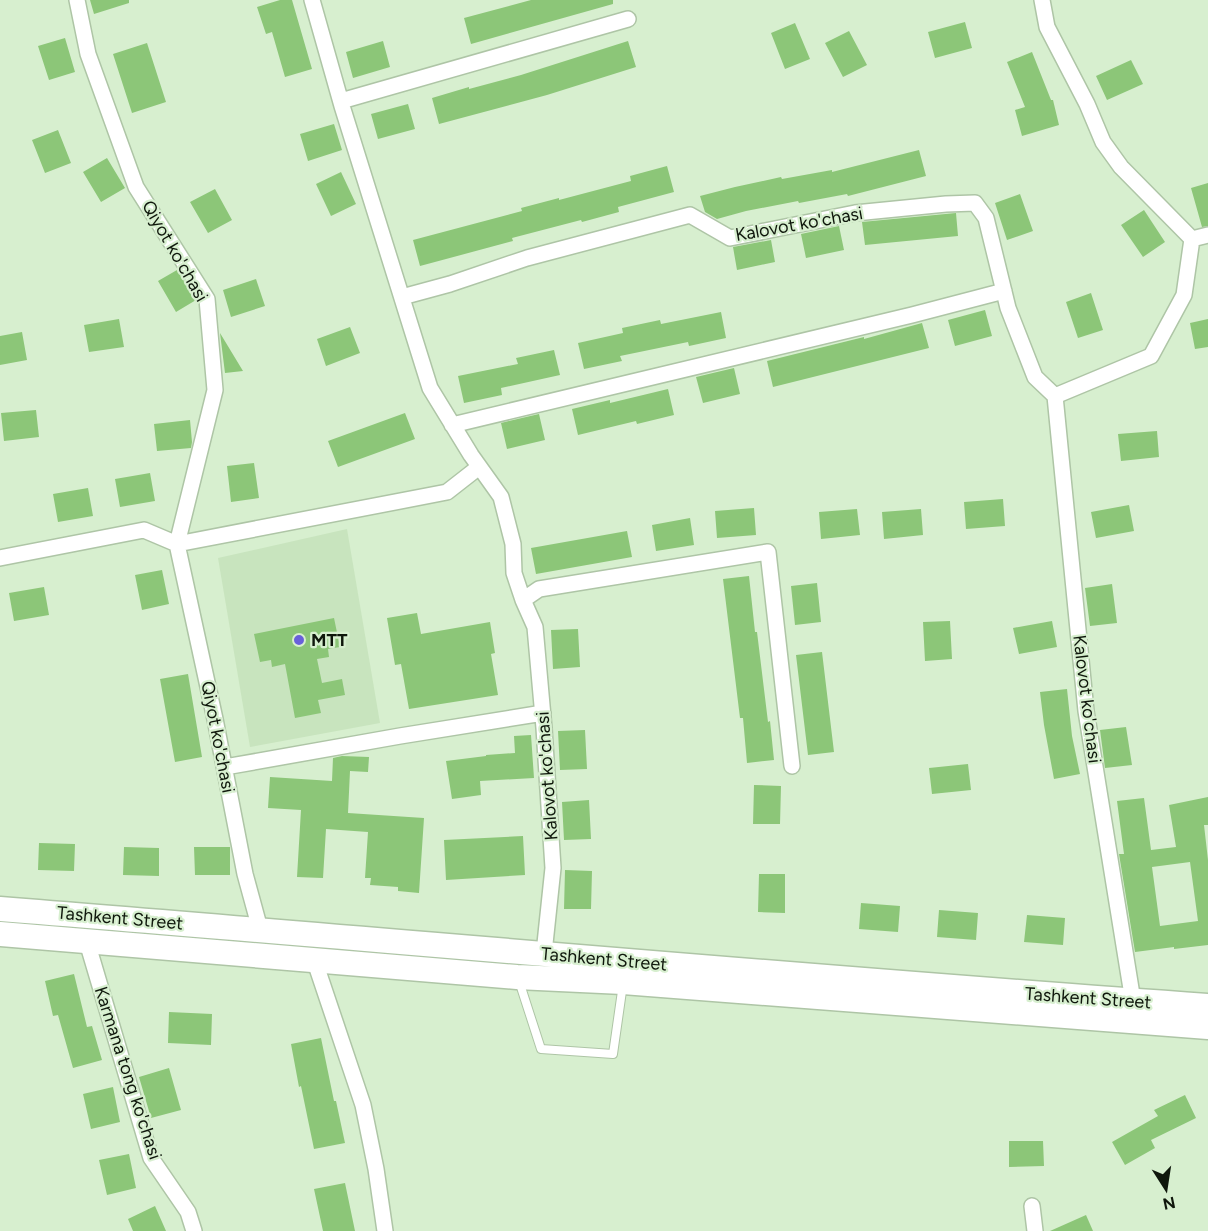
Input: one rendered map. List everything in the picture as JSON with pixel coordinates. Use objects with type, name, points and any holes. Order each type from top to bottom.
[{"type":"highway","name":"Tashkent Street","points":[[0,909],[260,929],[858,981],[1208,1006]]},
{"type":"highway","name":"Tashkent Street","points":[[0,934],[518,977],[623,982],[1208,1028]]},
{"type":"street","name":"Qiyot ko'chasi","points":[[77,0],[88,54],[136,186],[207,299],[215,390],[177,544],[225,767],[245,874],[260,929]]},
{"type":"street","name":"Kalovot ko'chasi","points":[[312,0],[430,388],[471,455],[501,497],[513,544],[514,573],[523,600],[536,627],[552,868],[544,953]]},
{"type":"street","points":[[1042,0],[1047,27],[1087,104],[1103,142],[1121,167],[1192,239]]},
{"type":"street","points":[[341,101],[628,19]]},
{"type":"street","name":"Kalovot ko'chasi","points":[[402,297],[450,284],[527,258],[690,215],[730,238],[855,213],[975,203],[986,218],[1008,308],[1035,377],[1055,396],[1086,711],[1133,1001]]},
{"type":"street","points":[[1192,239],[1208,235]]},
{"type":"street","points":[[1055,396],[1151,356],[1184,295],[1192,239]]},
{"type":"street","points":[[452,425],[1004,291]]},
{"type":"street","points":[[0,558],[144,530],[177,544],[447,492],[479,466]]},
{"type":"street","points":[[523,600],[539,589],[768,552],[792,765]]},
{"type":"street","points":[[225,767],[543,713]]},
{"type":"street","name":"Karmana tong ko'chasi","points":[[87,942],[151,1158],[188,1212],[194,1231]]},
{"type":"street","points":[[314,959],[363,1105],[385,1231]]},
{"type":"street","points":[[1032,1206],[1035,1231]]},
{"type":"lane","points":[[518,977],[541,1050],[614,1054],[623,982]]},
{"type":"shaded area","name":"MTT","points":[[347,529],[380,723],[250,747],[218,558]]},
{"type":"building","points":[[90,0],[129,0],[129,3],[94,14]]},
{"type":"building","points":[[280,0],[292,0],[312,69],[285,77],[272,32],[266,34],[257,7]]},
{"type":"building","points":[[531,0],[613,0],[613,4],[471,44],[464,18]]},
{"type":"building","points":[[965,22],[972,48],[935,58],[928,32]]},
{"type":"building","points":[[795,23],[810,59],[785,69],[771,33]]},
{"type":"building","points":[[849,31],[867,65],[843,77],[825,43]]},
{"type":"building","points":[[65,38],[75,72],[49,80],[38,46]]},
{"type":"building","points":[[383,41],[390,67],[353,78],[346,52]]},
{"type":"building","points":[[628,41],[636,67],[547,95],[439,124],[432,98],[521,75]]},
{"type":"building","points":[[147,43],[166,102],[132,113],[113,54]]},
{"type":"building","points":[[1032,52],[1051,100],[1053,100],[1059,125],[1022,136],[1015,110],[1025,107],[1007,62]]},
{"type":"building","points":[[1131,60],[1143,84],[1107,100],[1096,76]]},
{"type":"building","points":[[408,104],[415,129],[378,139],[371,114]]},
{"type":"building","points":[[334,124],[342,150],[308,161],[300,134]]},
{"type":"building","points":[[58,130],[71,163],[45,173],[32,140]]},
{"type":"building","points":[[919,150],[926,176],[848,196],[847,194],[799,203],[798,201],[717,219],[705,212],[700,196],[781,177],[782,179],[832,170],[832,172]]},
{"type":"building","points":[[107,158],[125,188],[101,202],[83,172]]},
{"type":"building","points":[[667,166],[674,192],[618,207],[619,212],[512,238],[513,241],[420,266],[413,240],[522,211],[521,208],[631,181],[630,176]]},
{"type":"building","points":[[341,172],[356,204],[331,216],[316,184]]},
{"type":"building","points":[[1208,183],[1208,226],[1202,227],[1191,188]]},
{"type":"building","points":[[215,189],[232,220],[208,233],[190,202]]},
{"type":"building","points":[[1020,194],[1033,231],[1007,240],[995,203]]},
{"type":"building","points":[[1144,210],[1165,242],[1143,257],[1121,225]]},
{"type":"building","points":[[956,213],[958,236],[865,245],[862,222]]},
{"type":"building","points":[[839,226],[844,250],[806,258],[801,234]]},
{"type":"building","points":[[771,240],[775,262],[737,270],[733,247]]},
{"type":"building","points":[[177,270],[196,300],[176,312],[158,281]]},
{"type":"building","points":[[256,279],[265,306],[231,317],[223,290]]},
{"type":"building","points":[[1091,293],[1103,330],[1078,338],[1066,302]]},
{"type":"building","points":[[985,310],[992,336],[955,346],[948,320]]},
{"type":"building","points":[[721,312],[726,338],[689,346],[688,342],[620,356],[622,361],[584,369],[578,343],[623,333],[622,328],[660,320],[661,324]]},
{"type":"building","points":[[119,319],[124,347],[89,352],[84,325]]},
{"type":"building","points":[[1208,319],[1208,347],[1195,349],[1190,323]]},
{"type":"building","points":[[922,323],[929,348],[773,387],[767,361]]},
{"type":"building","points":[[350,327],[360,353],[326,366],[317,339]]},
{"type":"building","points":[[22,332],[27,360],[0,365],[0,336]]},
{"type":"building","points":[[220,333],[243,371],[225,373]]},
{"type":"building","points":[[554,350],[560,375],[501,388],[502,395],[464,403],[458,376],[518,364],[516,358]]},
{"type":"building","points":[[734,368],[740,394],[703,403],[696,377]]},
{"type":"building","points":[[668,389],[674,415],[637,424],[636,421],[578,435],[572,409],[610,400],[610,403]]},
{"type":"building","points":[[36,410],[39,437],[4,441],[1,413]]},
{"type":"building","points":[[405,413],[415,439],[338,467],[328,441]]},
{"type":"building","points":[[539,414],[545,440],[507,449],[501,423]]},
{"type":"building","points":[[190,420],[191,448],[157,451],[154,424]]},
{"type":"building","points":[[1157,431],[1159,457],[1121,461],[1118,434]]},
{"type":"building","points":[[254,463],[259,498],[231,502],[227,466]]},
{"type":"building","points":[[150,473],[155,501],[120,507],[115,479]]},
{"type":"building","points":[[88,488],[93,516],[58,522],[53,494]]},
{"type":"building","points":[[1003,499],[1005,526],[966,529],[964,502]]},
{"type":"building","points":[[1129,505],[1134,531],[1096,538],[1091,512]]},
{"type":"building","points":[[754,508],[756,535],[717,538],[715,511]]},
{"type":"building","points":[[857,509],[860,535],[821,539],[819,512]]},
{"type":"building","points":[[921,509],[923,535],[884,539],[882,512]]},
{"type":"building","points":[[690,518],[694,545],[656,551],[652,525]]},
{"type":"building","points":[[627,531],[632,557],[536,574],[531,548]]},
{"type":"building","points":[[162,570],[169,604],[142,610],[135,575]]},
{"type":"building","points":[[749,576],[774,760],[747,763],[743,718],[740,718],[723,579]]},
{"type":"building","points":[[817,583],[821,622],[795,625],[791,586]]},
{"type":"building","points":[[1112,584],[1117,623],[1090,626],[1085,588]]},
{"type":"building","points":[[44,587],[49,615],[14,621],[9,593]]},
{"type":"building","points":[[417,613],[421,634],[490,622],[495,653],[491,654],[498,695],[409,709],[401,664],[395,665],[387,618]]},
{"type":"building","points":[[334,618],[340,647],[328,649],[329,657],[317,659],[322,683],[342,679],[345,695],[318,700],[321,713],[295,718],[285,664],[272,667],[271,660],[260,662],[254,634]]},
{"type":"building","points":[[950,621],[952,659],[925,661],[923,622]]},
{"type":"building","points":[[1052,621],[1057,647],[1019,654],[1013,628]]},
{"type":"building","points":[[578,629],[580,667],[553,669],[551,630]]},
{"type":"building","points":[[822,652],[834,752],[808,755],[796,655]]},
{"type":"building","points":[[188,674],[202,757],[175,762],[160,679]]},
{"type":"building","points":[[1067,689],[1072,736],[1080,774],[1054,779],[1040,692]]},
{"type":"building","points":[[1126,727],[1132,765],[1105,768],[1100,730]]},
{"type":"building","points":[[585,730],[587,769],[560,770],[558,731]]},
{"type":"building","points":[[531,735],[534,778],[480,781],[481,795],[452,799],[446,761],[515,753],[514,736]]},
{"type":"building","points":[[369,757],[368,772],[350,771],[348,813],[424,818],[419,893],[398,891],[398,887],[370,885],[371,878],[365,878],[368,832],[326,829],[323,878],[297,877],[301,810],[268,808],[270,777],[332,781],[333,758]]},
{"type":"building","points":[[968,764],[971,790],[932,794],[929,768]]},
{"type":"building","points":[[754,785],[781,786],[780,824],[753,824]]},
{"type":"building","points":[[1208,797],[1208,825],[1204,825],[1208,860],[1208,945],[1135,952],[1119,854],[1124,854],[1117,801],[1144,798],[1151,850],[1176,847],[1169,805]],"holes":[[[1190,862],[1198,921],[1160,926],[1152,867]]]},
{"type":"building","points":[[589,800],[591,839],[564,840],[562,802]]},
{"type":"building","points":[[523,836],[525,875],[446,880],[444,840]]},
{"type":"building","points":[[39,843],[75,844],[74,871],[38,870]]},
{"type":"building","points":[[124,847],[159,848],[159,876],[123,875]]},
{"type":"building","points":[[194,847],[230,847],[230,875],[195,875]]},
{"type":"building","points":[[565,870],[592,871],[591,909],[564,909]]},
{"type":"building","points":[[759,874],[785,874],[785,913],[758,912]]},
{"type":"building","points":[[861,903],[900,906],[898,932],[859,929]]},
{"type":"building","points":[[939,910],[978,913],[976,940],[937,937]]},
{"type":"building","points":[[1027,915],[1065,918],[1063,945],[1024,942]]},
{"type":"building","points":[[74,974],[87,1027],[92,1026],[102,1060],[73,1068],[58,1015],[53,1016],[45,981]]},
{"type":"building","points":[[169,1012],[212,1014],[211,1045],[168,1043]]},
{"type":"building","points":[[321,1038],[345,1143],[314,1149],[291,1044]]},
{"type":"building","points":[[169,1068],[181,1110],[151,1118],[139,1077]]},
{"type":"building","points":[[113,1087],[120,1122],[91,1129],[83,1094]]},
{"type":"building","points":[[1185,1095],[1196,1118],[1151,1140],[1155,1148],[1125,1165],[1112,1142],[1158,1116],[1154,1110]]},
{"type":"building","points":[[1009,1141],[1043,1141],[1044,1166],[1009,1167]]},
{"type":"building","points":[[129,1154],[136,1188],[107,1195],[99,1160]]},
{"type":"building","points":[[345,1183],[355,1231],[323,1231],[314,1189]]},
{"type":"building","points":[[155,1206],[166,1231],[133,1231],[128,1219]]},
{"type":"building","points":[[1086,1215],[1093,1231],[1050,1231]]},
{"type":"place","name":"MTT","points":[[299,640]]}]
